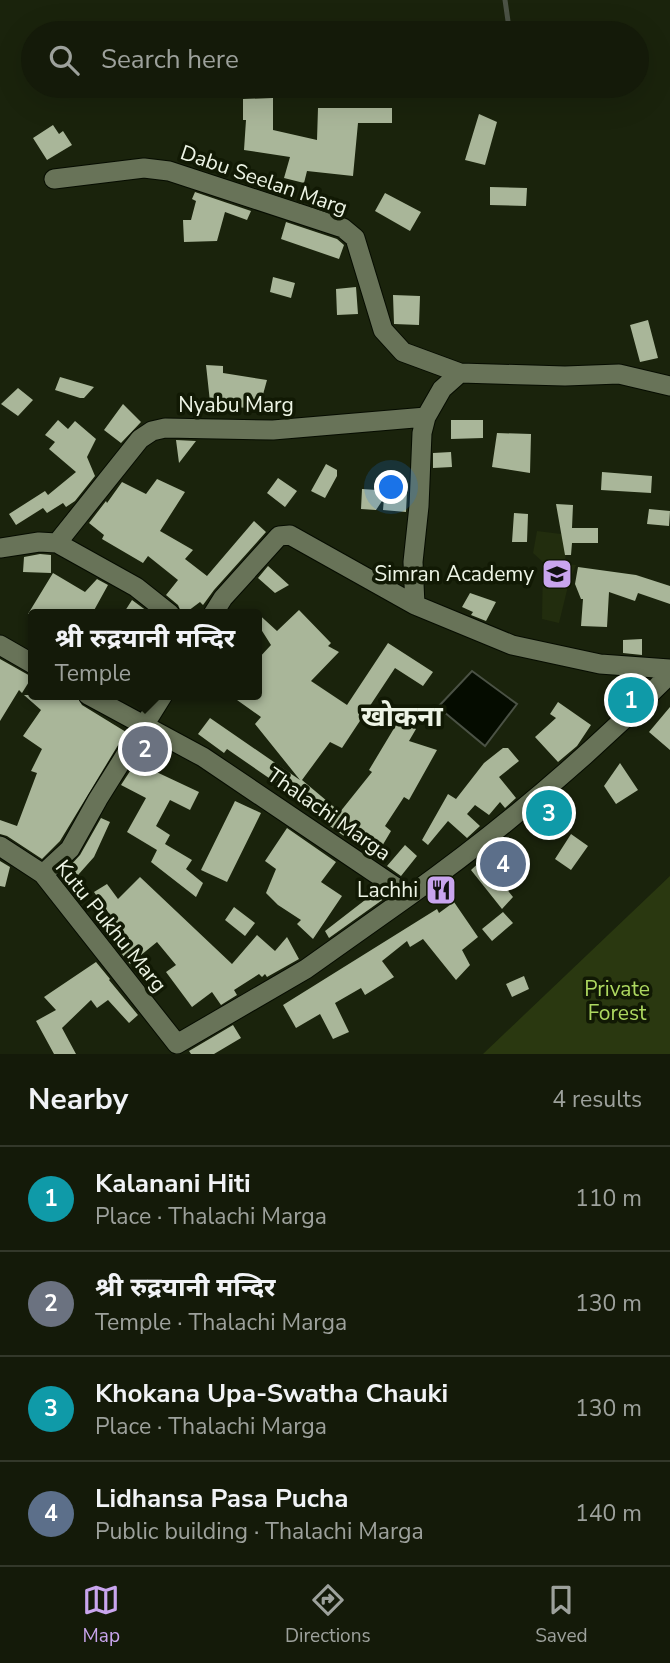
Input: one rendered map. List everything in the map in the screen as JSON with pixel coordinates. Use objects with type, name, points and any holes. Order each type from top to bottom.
[{"type":"street","name":"Dabu Seelan Marg","points":[[54,179],[144,168],[169,171],[343,228],[355,238],[383,330],[403,352],[460,373],[565,376],[619,374],[670,386]]},
{"type":"street","points":[[415,605],[414,562],[422,433],[426,417],[442,389],[460,373]]},
{"type":"street","name":"Nyabu Marg","points":[[57,544],[140,439],[152,431],[165,428],[273,430],[426,417]]},
{"type":"street","points":[[216,609],[279,536],[290,535],[415,605],[512,645],[600,664],[670,669]]},
{"type":"street","points":[[0,548],[39,542],[57,544],[136,587],[164,609]]},
{"type":"street","points":[[0,645],[28,661]]},
{"type":"street","points":[[408,896],[477,848],[552,786],[611,733],[670,674]]},
{"type":"street","name":"Thalachi Marga","points":[[97,700],[203,757],[408,896]]},
{"type":"street","points":[[43,874],[70,849],[160,700]]},
{"type":"street","name":"Kutu Pukhu Marg","points":[[0,846],[43,874],[177,1044],[306,969],[408,896]]},
{"type":"shaded area","name":"Simran Academy","points":[[537,531],[569,535],[565,560],[567,564],[576,565],[559,623],[542,619],[543,562],[533,553]]},
{"type":"shaded area","points":[[472,671],[517,704],[485,746],[438,707]]},
{"type":"green space","name":"Private Forest","points":[[670,876],[670,1054],[483,1054]]},
{"type":"building","points":[[273,98],[273,130],[317,140],[318,108],[392,108],[392,123],[358,123],[353,176],[307,171],[304,183],[284,178],[290,157],[244,150],[246,120],[243,120],[243,99]]},
{"type":"building","points":[[479,114],[497,122],[485,165],[465,160]]},
{"type":"building","points":[[53,125],[59,134],[63,131],[72,145],[47,160],[33,138]]},
{"type":"building","points":[[490,187],[527,188],[526,206],[490,205]]},
{"type":"building","points":[[195,192],[251,211],[247,220],[225,212],[217,241],[184,242],[183,220],[191,220],[196,201],[192,199]]},
{"type":"building","points":[[385,193],[421,212],[410,231],[375,211]]},
{"type":"building","points":[[286,222],[337,239],[344,245],[339,259],[281,239]]},
{"type":"building","points":[[273,277],[295,283],[291,298],[270,292]]},
{"type":"building","points":[[356,287],[358,314],[337,315],[336,289]]},
{"type":"building","points":[[393,295],[420,296],[419,325],[394,324]]},
{"type":"building","points":[[648,320],[658,358],[640,362],[630,325]]},
{"type":"building","points":[[206,365],[223,366],[223,373],[267,380],[259,409],[210,402]]},
{"type":"building","points":[[60,377],[94,387],[84,398],[80,398],[55,390]]},
{"type":"building","points":[[18,388],[33,400],[18,416],[1,404]]},
{"type":"building","points":[[123,404],[141,422],[121,443],[104,430]]},
{"type":"building","points":[[58,420],[68,429],[75,421],[96,439],[87,457],[95,476],[75,501],[66,507],[63,503],[47,513],[43,508],[16,525],[9,514],[45,491],[48,495],[76,472],[49,449],[55,442],[45,435]]},
{"type":"building","points":[[451,420],[483,420],[483,438],[451,439]]},
{"type":"building","points":[[497,433],[531,434],[530,473],[492,467]]},
{"type":"building","points":[[176,440],[196,441],[179,463]]},
{"type":"building","points":[[451,452],[452,467],[433,468],[433,453]]},
{"type":"building","points":[[326,464],[337,470],[337,476],[325,498],[311,491]]},
{"type":"building","points":[[602,472],[652,476],[651,493],[601,490]]},
{"type":"building","points":[[278,478],[297,491],[285,507],[267,493]]},
{"type":"building","points":[[157,479],[185,492],[160,531],[193,550],[185,559],[207,576],[254,521],[266,532],[203,605],[200,602],[191,609],[180,609],[166,595],[178,580],[148,556],[143,563],[102,539],[104,535],[89,523],[122,482],[146,494]]},
{"type":"building","points":[[362,489],[407,492],[406,512],[383,510],[384,498],[376,510],[361,509]]},
{"type":"building","points":[[556,504],[573,505],[572,528],[598,528],[598,543],[572,543],[571,555],[565,555]]},
{"type":"building","points":[[649,509],[670,511],[669,526],[647,524]]},
{"type":"building","points":[[514,513],[528,514],[527,542],[512,542]]},
{"type":"building","points":[[51,555],[51,573],[23,572],[24,557]]},
{"type":"building","points":[[268,566],[289,585],[275,593],[258,578]]},
{"type":"building","points":[[578,567],[636,575],[670,586],[670,604],[638,593],[635,601],[609,592],[607,627],[581,626],[583,599],[575,584]]},
{"type":"building","points":[[53,573],[85,592],[97,579],[108,585],[95,609],[31,609]]},
{"type":"building","points":[[470,593],[496,602],[486,621],[471,615],[473,612],[462,607]]},
{"type":"building","points":[[132,600],[144,609],[126,609]]},
{"type":"building","points":[[299,610],[331,643],[328,646],[339,652],[311,681],[347,705],[388,643],[433,672],[423,686],[395,668],[342,748],[330,742],[302,780],[340,812],[372,772],[369,770],[399,720],[416,729],[409,741],[437,750],[409,800],[404,797],[385,826],[391,831],[375,858],[296,802],[298,798],[227,749],[224,753],[198,734],[210,718],[300,780],[255,724],[261,717],[237,700],[262,700],[262,655],[271,645],[262,631],[262,617],[277,631]]},
{"type":"building","points":[[642,639],[642,655],[623,653],[623,640]]},
{"type":"building","points":[[0,659],[28,675],[28,683],[22,693],[19,690],[0,721]]},
{"type":"building","points":[[30,700],[79,700],[82,705],[126,732],[60,841],[42,859],[0,834],[0,820],[17,826],[37,773],[31,771],[42,749],[23,736],[41,710]]},
{"type":"building","points":[[558,702],[591,725],[577,746],[558,762],[535,737],[556,718],[550,714]]},
{"type":"building","points":[[670,707],[670,750],[649,732]]},
{"type":"building","points":[[503,748],[508,748],[519,761],[499,777],[516,798],[505,808],[500,802],[489,815],[475,805],[467,814],[480,826],[467,838],[448,821],[428,845],[422,840],[448,794],[456,799],[484,763]]},
{"type":"building","points":[[620,763],[638,790],[616,804],[604,786]]},
{"type":"building","points":[[134,765],[148,773],[150,769],[199,792],[190,810],[170,800],[156,826],[170,835],[165,844],[192,860],[186,869],[203,883],[196,897],[151,862],[157,850],[127,832],[146,798],[121,785]]},
{"type":"building","points":[[562,794],[571,808],[536,832],[528,820]]},
{"type":"building","points":[[235,801],[261,813],[227,882],[201,870]]},
{"type":"building","points":[[101,818],[110,822],[94,857],[78,875],[69,867],[80,855]]},
{"type":"building","points":[[287,828],[336,862],[321,882],[342,896],[313,939],[297,924],[301,920],[278,905],[266,893],[276,869],[265,861]]},
{"type":"building","points":[[571,834],[588,846],[571,870],[555,859]]},
{"type":"building","points":[[405,845],[417,856],[401,876],[387,866]]},
{"type":"building","points":[[483,859],[513,897],[502,909],[471,870]]},
{"type":"building","points":[[0,861],[10,867],[5,887],[0,886]]},
{"type":"building","points":[[140,877],[232,964],[257,935],[275,951],[287,937],[299,959],[267,977],[265,974],[262,977],[259,974],[234,990],[237,995],[221,1005],[212,992],[192,1007],[166,972],[176,965],[157,942],[130,964],[105,933],[117,925],[94,892],[107,884],[118,899]]},
{"type":"building","points":[[378,890],[385,898],[329,938],[325,931]]},
{"type":"building","points":[[454,902],[478,937],[462,950],[470,965],[456,980],[423,939],[410,947],[407,941],[382,961],[394,977],[365,995],[361,988],[335,1003],[349,1032],[333,1039],[320,1014],[296,1028],[283,1005],[437,909],[439,913]]},
{"type":"building","points":[[234,907],[255,923],[245,936],[225,920]]},
{"type":"building","points":[[503,912],[513,923],[492,941],[482,929]]},
{"type":"building","points":[[96,962],[138,1015],[129,1023],[108,1000],[97,1008],[91,1000],[62,1028],[76,1054],[54,1054],[36,1021],[56,1010],[44,997]]},
{"type":"building","points":[[524,976],[529,989],[512,997],[506,984]]},
{"type":"building","points":[[233,1025],[241,1038],[214,1054],[191,1054],[189,1051]]},
{"type":"waterway","points":[[505,0],[508,21]]},
{"type":"place","name":"Simran Academy","points":[[557,574]]},
{"type":"place","name":"Kalanani Hiti","points":[[631,700]]},
{"type":"place","name":"श्री रुद्रयानी मन्दिर","points":[[145,749]]},
{"type":"place","name":"Khokana Upa-Swatha Chauki","points":[[549,813]]},
{"type":"place","name":"Lidhansa Pasa Pucha","points":[[503,864]]},
{"type":"place","name":"Lachhi","points":[[441,890]]},
{"type":"district","name":"खोकना","points":[[402,716]]}]
